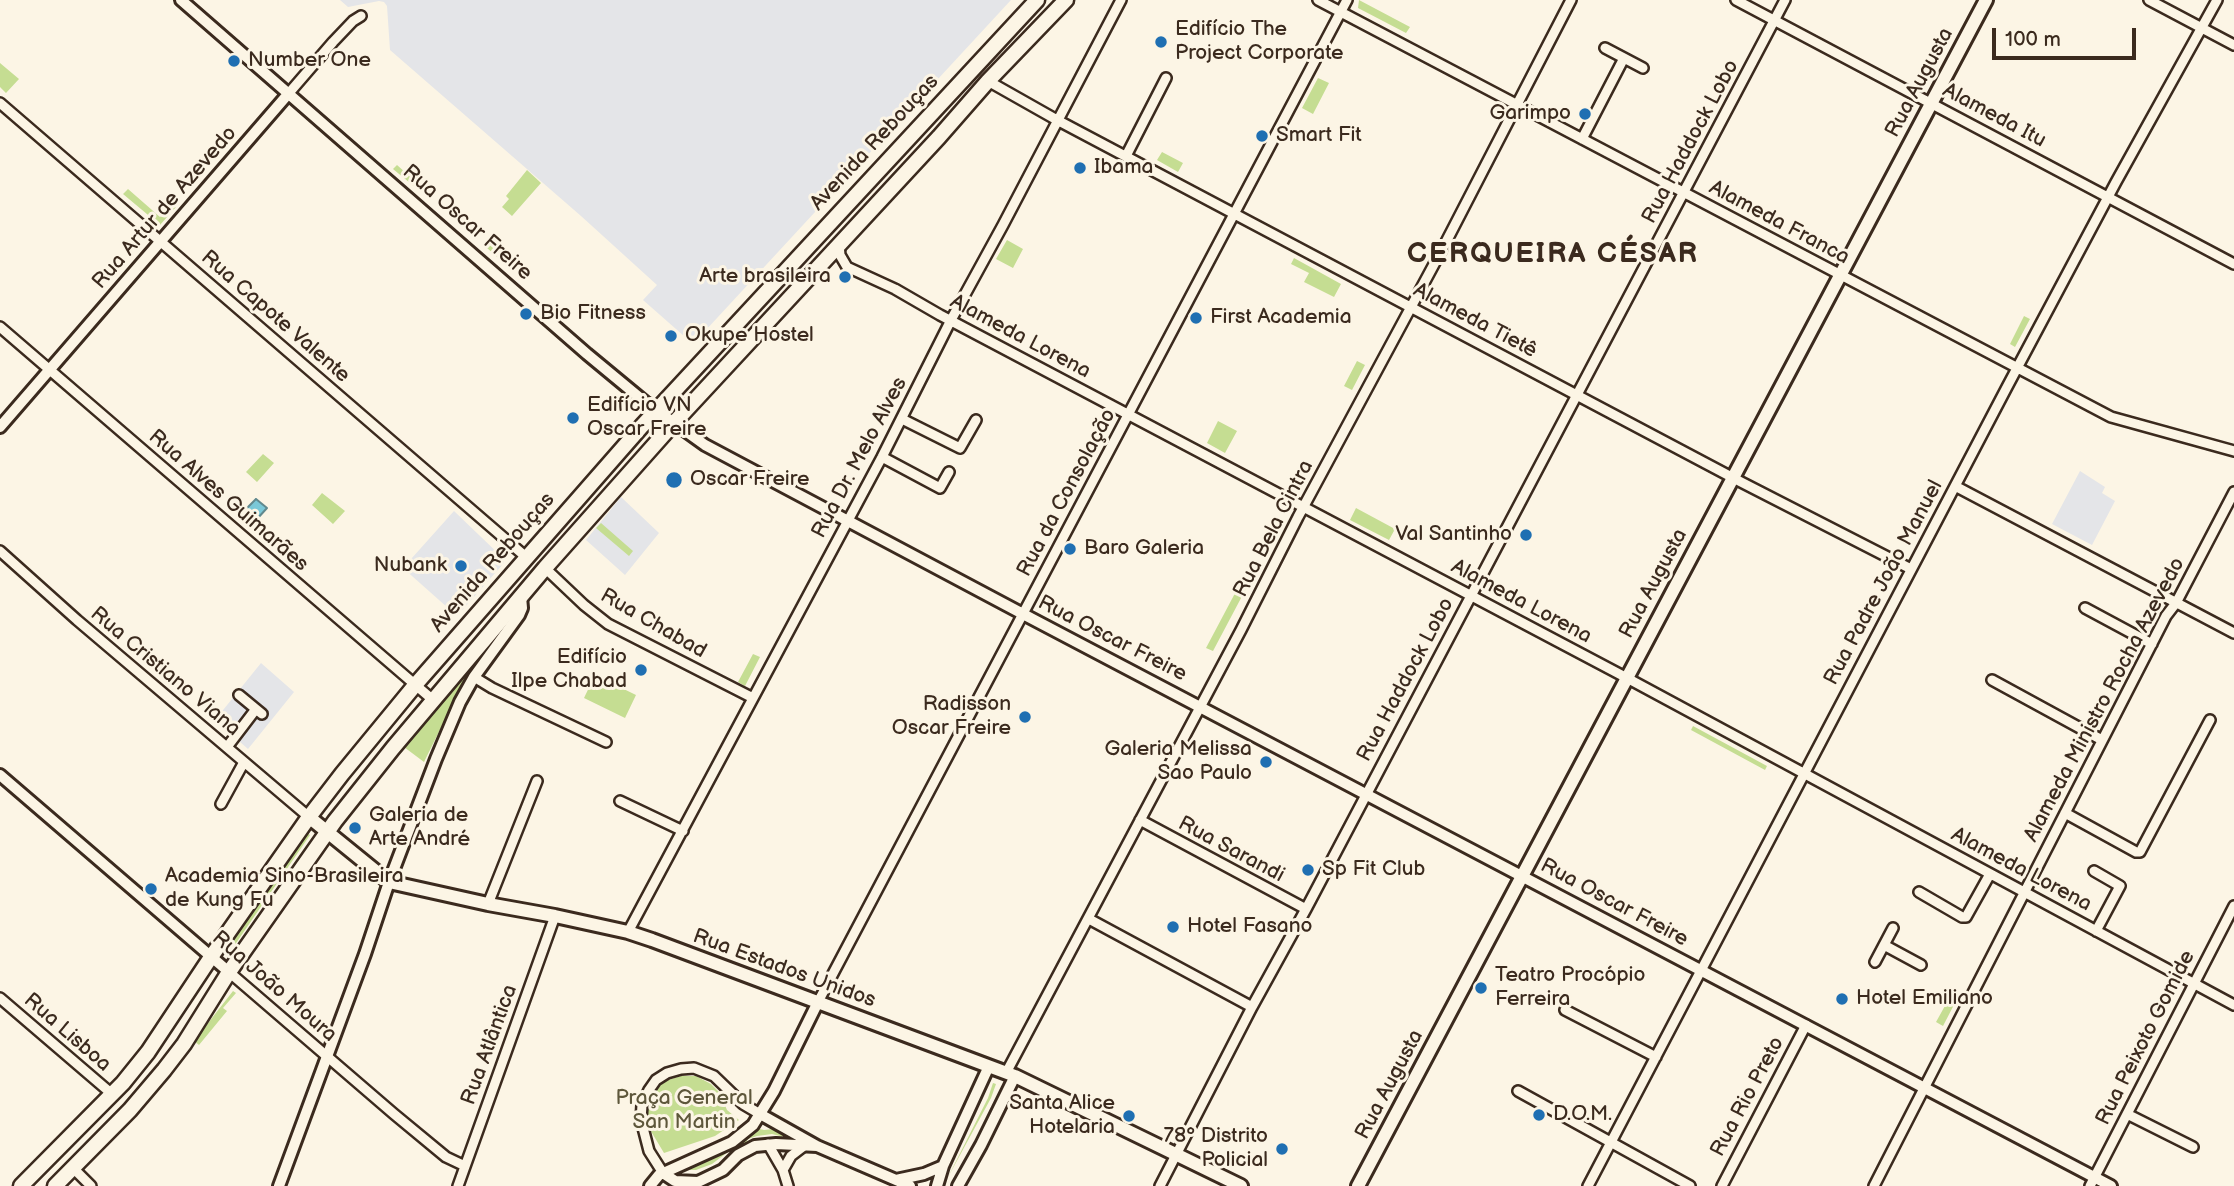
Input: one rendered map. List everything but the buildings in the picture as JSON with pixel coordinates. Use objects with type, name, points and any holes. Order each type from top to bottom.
[{"type":"main road","name":"Avenida Rebouças","points":[[21,1186],[112,1094],[148,1052],[309,817],[416,684],[656,411],[1037,0]]},
{"type":"main road","name":"Avenida Rebouças","points":[[55,1186],[130,1110],[164,1070],[327,832],[393,748],[545,568],[673,424],[988,81],[1066,0]]},
{"type":"main road","name":"Rua Augusta","points":[[1358,1186],[1986,0]]},
{"type":"main road","name":"Rua Estados Unidos","points":[[309,817],[389,881],[628,932],[989,1066],[1241,1186]]},
{"type":"street","name":"Rua Oscar Freire","points":[[181,0],[587,354],[673,424],[733,461],[1924,1087],[2092,1182],[2111,1186]]},
{"type":"street","name":"Rua Dr. Melo Alves","points":[[628,932],[882,457],[951,320],[1121,0]]},
{"type":"street","name":"Alameda Franca","points":[[1318,0],[2112,417],[2234,451]]},
{"type":"street","name":"Rua da Consolação","points":[[818,1002],[1346,0]]},
{"type":"street","name":"Rua Bela Cintra","points":[[1010,1075],[1140,820],[1571,0]]},
{"type":"street","name":"Alameda Itu","points":[[1736,0],[2234,264]]},
{"type":"street","name":"Rua Haddock Lobo","points":[[1160,1186],[1785,0]]},
{"type":"street","points":[[2149,0],[2234,45]]},
{"type":"street","name":"Rua Padre João Manuel","points":[[1588,1186],[2017,368],[2217,0]]},
{"type":"street","name":"Rua Artur de Azevedo","points":[[0,427],[333,42],[361,16]]},
{"type":"street","points":[[1605,48],[1643,68]]},
{"type":"street","points":[[1582,139],[1624,58]]},
{"type":"street","points":[[1126,156],[1166,78]]},
{"type":"street","name":"Alameda Tietê","points":[[988,81],[1057,120],[1911,569]]},
{"type":"street","name":"Rua Capote Valente","points":[[0,103],[526,557]]},
{"type":"street","name":"Alameda Lorena","points":[[839,245],[840,255],[847,267],[895,289],[1627,678],[2234,1005]]},
{"type":"street","name":"Rua Alves Guimarães","points":[[0,327],[433,701]]},
{"type":"street","points":[[902,419],[960,448],[975,420]]},
{"type":"street","points":[[882,457],[939,488],[949,472]]},
{"type":"street","points":[[1955,486],[2234,634]]},
{"type":"street","name":"Alameda Ministro Rocha Azevedo","points":[[1874,1186],[2166,616],[2176,603],[2234,492]]},
{"type":"street","name":"Rua Cristiano Viana","points":[[0,551],[309,817]]},
{"type":"street","name":"Rua Chabad","points":[[545,568],[608,624],[753,698]]},
{"type":"street","points":[[279,1186],[436,759],[460,702],[474,677],[519,615],[521,597]]},
{"type":"street","points":[[2084,608],[2152,643]]},
{"type":"street","points":[[474,677],[606,742]]},
{"type":"street","points":[[1992,680],[2102,740]]},
{"type":"street","points":[[227,747],[259,712],[239,695]]},
{"type":"street","points":[[2065,813],[2140,852],[2210,720]]},
{"type":"street","points":[[221,803],[244,762]]},
{"type":"street","name":"Rua João Moura","points":[[0,775],[326,1058],[446,1157],[466,1166]]},
{"type":"street","points":[[488,904],[537,781]]},
{"type":"street","points":[[620,801],[683,831]]},
{"type":"street","name":"Rua Sarandi","points":[[1140,820],[1306,909]]},
{"type":"street","points":[[2094,871],[2120,886],[2096,931]]},
{"type":"street","points":[[1919,892],[1966,917],[1990,874]]},
{"type":"street","name":"Rua Peixoto Gomide","points":[[2092,1182],[2234,906]]},
{"type":"street","name":"Rua Atlântica","points":[[458,1186],[555,916]]},
{"type":"street","points":[[1089,919],[1252,1007]]},
{"type":"street","points":[[1875,962],[1893,928]]},
{"type":"street","points":[[1884,945],[1921,965]]},
{"type":"street","name":"Rua Lisboa","points":[[0,998],[112,1094]]},
{"type":"street","points":[[650,1186],[663,1173],[744,1134],[774,1091],[818,1002]]},
{"type":"street","points":[[1565,1010],[1656,1057]]},
{"type":"street","name":"Rua Rio Preto","points":[[1722,1186],[1806,1025]]},
{"type":"street","points":[[937,1186],[943,1166],[989,1066]]},
{"type":"street","points":[[817,1146],[768,1144],[746,1150],[723,1170],[698,1182],[675,1181],[663,1173],[649,1151],[641,1120],[642,1105],[656,1080],[667,1073],[694,1068],[714,1076],[743,1104],[817,1146],[910,1186]]},
{"type":"street","points":[[958,1186],[981,1145],[1010,1075]]},
{"type":"street","points":[[1518,1091],[1689,1186]]},
{"type":"street","points":[[2127,1114],[2193,1147]]},
{"type":"street","points":[[768,1144],[783,1170],[788,1186]]},
{"type":"street","points":[[783,1170],[791,1156],[804,1146]]},
{"type":"street","points":[[895,1180],[924,1174],[943,1166]]},
{"type":"street","points":[[73,1168],[91,1186]]},
{"type":"shaded area","points":[[340,0],[1011,0],[693,344],[643,300],[657,285],[390,50],[387,6],[384,2],[348,7]]},
{"type":"shaded area","points":[[2080,471],[2105,487],[2102,493],[2115,501],[2092,545],[2052,524]]},
{"type":"shaded area","points":[[621,497],[659,533],[625,575],[586,540]]},
{"type":"shaded area","points":[[454,511],[504,559],[504,563],[457,616],[403,568]]},
{"type":"shaded area","points":[[261,663],[294,692],[248,749],[215,720]]},
{"type":"green space","points":[[1359,0],[1410,27],[1406,33],[1358,8]]},
{"type":"green space","points":[[0,63],[19,79],[6,93],[0,87]]},
{"type":"green space","points":[[1318,78],[1329,83],[1313,114],[1302,108]]},
{"type":"green space","points":[[1162,152],[1183,163],[1178,172],[1157,160]]},
{"type":"green space","points":[[397,165],[424,189],[421,192],[393,169]]},
{"type":"green space","points":[[527,170],[541,183],[512,216],[502,207],[509,199],[506,196]]},
{"type":"green space","points":[[128,189],[160,217],[172,204],[176,207],[160,225],[123,194]]},
{"type":"green space","points":[[1007,240],[1023,249],[1013,268],[996,259]]},
{"type":"green space","points":[[493,241],[509,255],[503,262],[487,248]]},
{"type":"green space","points":[[1294,258],[1341,284],[1334,297],[1304,282],[1309,273],[1291,264]]},
{"type":"green space","points":[[2024,316],[2030,319],[2015,347],[2010,344]]},
{"type":"green space","points":[[1357,361],[1365,365],[1352,390],[1344,386]]},
{"type":"green space","points":[[1218,421],[1237,431],[1225,453],[1207,443]]},
{"type":"green space","points":[[263,454],[274,463],[257,482],[246,472]]},
{"type":"green space","points":[[322,493],[345,511],[333,524],[312,505]]},
{"type":"green space","points":[[1356,508],[1395,529],[1389,540],[1350,520]]},
{"type":"green space","points":[[601,523],[633,551],[629,556],[596,528]]},
{"type":"green space","points":[[1242,580],[1249,583],[1213,651],[1206,648]]},
{"type":"green space","points":[[479,652],[466,677],[424,762],[400,744]]},
{"type":"green space","points":[[753,654],[760,657],[745,686],[738,682]]},
{"type":"green space","points":[[595,675],[636,695],[625,718],[584,698]]},
{"type":"green space","points":[[1693,726],[1767,766],[1765,770],[1691,730]]},
{"type":"green space","points":[[307,833],[310,835],[232,949],[229,946]]},
{"type":"green space","points":[[233,991],[236,993],[223,1008],[227,1011],[199,1045],[194,1041]]},
{"type":"green space","points":[[1951,995],[1957,999],[1943,1026],[1936,1022]]},
{"type":"green space","name":"Praça General San Martin","points":[[681,1076],[696,1076],[711,1084],[720,1093],[727,1110],[739,1120],[715,1136],[664,1153],[649,1128],[647,1111],[659,1086]]},
{"type":"green space","points":[[993,1083],[996,1084],[991,1098],[947,1179],[988,1098]]},
{"type":"green space","name":"Praça General San Martin","points":[[755,1128],[773,1129],[793,1135],[792,1139],[772,1134],[757,1136],[733,1148],[712,1164],[696,1170],[679,1170],[739,1143]]},
{"type":"water","points":[[256,499],[267,508],[257,519],[246,509]]},
{"type":"place","name":"Edifício The Project Corporate","points":[[1161,42]]},
{"type":"place","name":"Number One","points":[[234,61]]},
{"type":"place","name":"Garimpo","points":[[1585,114]]},
{"type":"place","name":"Smart Fit","points":[[1262,136]]},
{"type":"place","name":"Ibama","points":[[1080,168]]},
{"type":"place","name":"Arte brasileira","points":[[845,277]]},
{"type":"place","name":"Bio Fitness","points":[[526,314]]},
{"type":"place","name":"First Academia","points":[[1196,318]]},
{"type":"place","name":"Okupe Hostel","points":[[671,336]]},
{"type":"place","name":"Edifício VN Oscar Freire","points":[[573,418]]},
{"type":"place","name":"Oscar Freire","points":[[674,480]]},
{"type":"place","name":"Val Santinho","points":[[1526,535]]},
{"type":"place","name":"Baro Galeria","points":[[1070,549]]},
{"type":"place","name":"Nubank","points":[[461,566]]},
{"type":"place","name":"Edifício Ilpe Chabad","points":[[641,670]]},
{"type":"place","name":"Radisson Oscar Freire","points":[[1025,717]]},
{"type":"place","name":"Galeria Melissa Sao Paulo","points":[[1266,762]]},
{"type":"place","name":"Galeria de Arte André","points":[[355,828]]},
{"type":"place","name":"Sp Fit Club","points":[[1308,870]]},
{"type":"place","name":"Academia Sino-Brasileira de Kung Fu","points":[[151,889]]},
{"type":"place","name":"Hotel Fasano","points":[[1173,927]]},
{"type":"place","name":"Teatro Procópio Ferreira","points":[[1481,988]]},
{"type":"place","name":"Hotel Emiliano","points":[[1842,999]]},
{"type":"place","name":"D.O.M.","points":[[1539,1115]]},
{"type":"place","name":"Santa Alice Hotelaria","points":[[1129,1116]]},
{"type":"place","name":"78º Distrito Policial","points":[[1282,1149]]},
{"type":"district","name":"CERQUEIRA CÉSAR","points":[[1553,255]]}]
